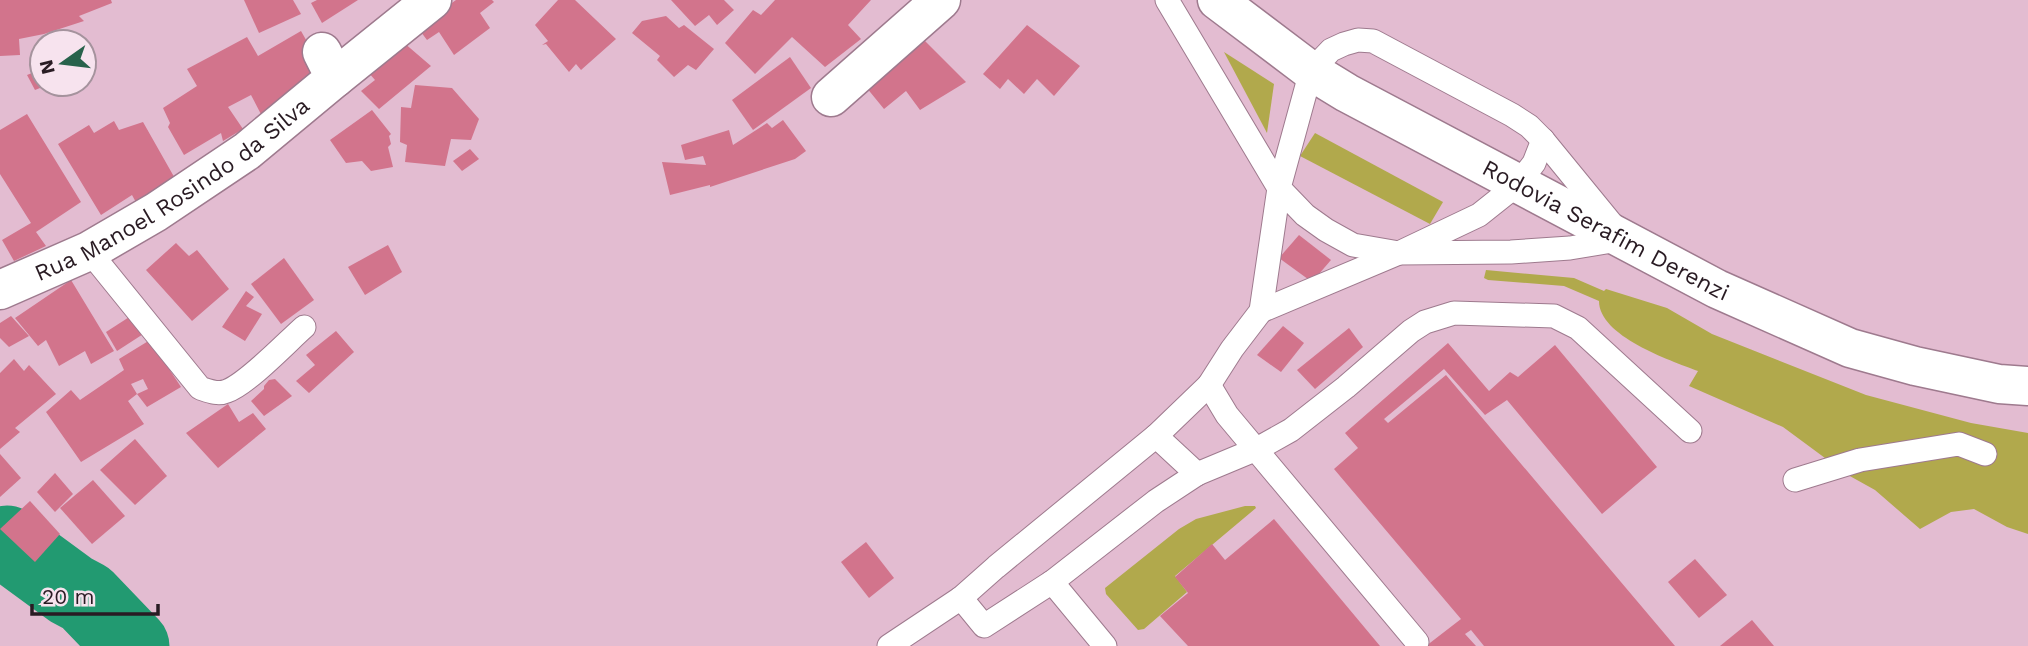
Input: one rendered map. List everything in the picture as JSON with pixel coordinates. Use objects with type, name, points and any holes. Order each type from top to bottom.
[{"type":"main road","name":"Rua Manoel Rosindo da Silva","points":[[0,290],[89,251],[156,212],[247,151],[329,65],[432,0]]},
{"type":"main road","name":"Rodovia Serafim Derenzi","points":[[1223,2],[1311,71],[1382,113],[1717,289],[1850,348],[1915,366],[1999,384],[2028,386]]},
{"type":"main road","points":[[831,97],[927,4]]},
{"type":"lane","points":[[1167,0],[1279,188],[1305,215],[1353,245],[1399,253],[1523,251],[1570,248],[1624,239]]},
{"type":"lane","points":[[889,646],[961,598],[1156,436],[1209,385],[1261,311],[1279,188],[1311,71],[1331,50],[1357,40],[1373,41],[1501,108],[1529,127],[1542,140],[1624,239]]},
{"type":"lane","points":[[1261,311],[1399,253],[1479,215],[1518,184],[1534,163],[1542,140]]},
{"type":"lane","points":[[89,251],[200,388],[215,393],[226,392],[240,384],[304,327]]},
{"type":"lane","points":[[961,598],[984,626],[1052,582],[1156,501],[1197,474],[1257,449],[1290,430],[1346,387],[1411,331],[1432,319],[1454,313],[1554,316],[1578,328],[1690,431]]},
{"type":"lane","points":[[1209,385],[1227,415],[1417,642]]},
{"type":"lane","points":[[1156,436],[1197,474]]},
{"type":"lane","points":[[1795,480],[1860,460],[1959,444],[1985,454]]},
{"type":"lane","points":[[1052,582],[1105,646]]},
{"type":"shaded area","points":[[1224,52],[1274,84],[1267,133]]},
{"type":"shaded area","points":[[1315,133],[1443,202],[1430,224],[1300,156]]},
{"type":"shaded area","points":[[1486,270],[1574,278],[1604,291],[1606,289],[1667,308],[1712,334],[1866,395],[1971,423],[2028,433],[2028,534],[2007,527],[1974,509],[1951,512],[1920,529],[1875,490],[1848,475],[1783,427],[1689,386],[1698,371],[1654,353],[1623,336],[1602,314],[1599,301],[1564,286],[1488,280],[1484,278]]},
{"type":"shaded area","points":[[1245,506],[1256,508],[1175,576],[1187,592],[1144,629],[1138,630],[1106,594],[1105,588],[1179,529],[1196,519]]},
{"type":"building","points":[[0,0],[111,0],[112,3],[79,16],[84,21],[62,28],[28,28],[28,37],[19,39],[20,55],[0,56]]},
{"type":"building","points":[[244,0],[293,0],[301,14],[259,33]]},
{"type":"building","points":[[317,0],[358,0],[322,23],[311,3]]},
{"type":"building","points":[[456,0],[494,2],[480,13],[490,28],[454,55],[439,32],[427,40],[418,28]]},
{"type":"building","points":[[558,0],[575,0],[616,39],[581,70],[576,64],[569,72],[546,44],[542,45],[548,41],[535,25]]},
{"type":"building","points":[[671,0],[724,0],[734,10],[717,25],[709,15],[695,26]]},
{"type":"building","points":[[775,0],[871,0],[848,25],[861,39],[825,67],[792,37],[755,74],[725,43],[753,10],[761,15]]},
{"type":"building","points":[[666,16],[679,28],[684,25],[714,49],[696,70],[688,65],[674,77],[657,60],[660,56],[632,33],[642,21]]},
{"type":"building","points":[[1027,25],[1080,66],[1054,96],[1037,79],[1024,94],[1008,79],[1000,89],[983,74]]},
{"type":"building","points":[[301,31],[330,82],[264,120],[251,95],[228,107],[243,129],[223,141],[221,133],[184,155],[168,127],[170,123],[163,108],[197,86],[187,69],[247,37],[258,56]]},
{"type":"building","points":[[918,34],[966,82],[920,110],[906,91],[884,109],[866,87]]},
{"type":"building","points":[[396,36],[431,66],[379,109],[361,91],[375,80],[362,65]]},
{"type":"building","points":[[790,57],[811,88],[753,130],[732,100]]},
{"type":"building","points":[[415,85],[452,88],[479,119],[471,140],[451,139],[445,166],[405,162],[407,145],[400,142],[401,107],[411,108]]},
{"type":"building","points":[[372,110],[391,134],[391,144],[388,147],[393,167],[371,171],[362,161],[346,163],[330,140]]},
{"type":"building","points":[[27,114],[81,202],[36,232],[46,246],[14,261],[2,240],[31,223],[0,174],[0,130]]},
{"type":"building","points":[[783,120],[806,151],[795,159],[710,187],[670,195],[662,162],[706,165],[703,156],[685,160],[681,145],[729,130],[733,145],[767,123],[772,128]]},
{"type":"building","points":[[114,121],[119,130],[143,122],[177,182],[138,206],[132,195],[101,215],[58,144],[89,125],[94,133]]},
{"type":"building","points":[[470,149],[479,159],[462,171],[453,161]]},
{"type":"building","points":[[1299,235],[1331,260],[1312,282],[1279,258]]},
{"type":"building","points":[[176,243],[189,256],[197,250],[229,289],[192,321],[146,270]]},
{"type":"building","points":[[388,245],[402,272],[365,295],[348,267]]},
{"type":"building","points":[[284,258],[314,300],[281,324],[251,284]]},
{"type":"building","points":[[71,280],[114,351],[91,364],[85,351],[59,366],[46,340],[38,346],[15,318]]},
{"type":"building","points":[[246,291],[254,297],[246,306],[262,314],[245,341],[222,327]]},
{"type":"building","points":[[137,312],[151,329],[117,351],[106,332]]},
{"type":"building","points":[[11,316],[29,336],[9,347],[0,338],[0,323]]},
{"type":"building","points":[[1283,326],[1304,343],[1281,372],[1257,355]]},
{"type":"building","points":[[1349,328],[1363,347],[1315,389],[1297,370]]},
{"type":"building","points":[[336,331],[354,352],[309,393],[296,381],[315,365],[306,355]]},
{"type":"building","points":[[150,340],[181,387],[147,407],[137,394],[128,401],[144,424],[81,462],[46,412],[71,390],[80,400],[124,370],[119,359]],"holes":[[[143,379],[148,389],[137,394],[131,384]]]},
{"type":"building","points":[[1448,343],[1489,391],[1510,372],[1518,377],[1555,345],[1657,467],[1602,514],[1507,400],[1485,415],[1444,369],[1384,419],[1388,423],[1446,375],[1675,646],[1484,646],[1471,630],[1465,634],[1476,646],[1426,646],[1461,619],[1334,469],[1358,448],[1345,433]]},
{"type":"building","points":[[14,359],[24,371],[29,365],[56,394],[15,428],[20,432],[0,449],[0,373]]},
{"type":"building","points":[[275,379],[292,396],[264,416],[251,401],[269,380]]},
{"type":"building","points":[[228,404],[239,422],[253,413],[266,429],[218,468],[186,433]]},
{"type":"building","points":[[135,439],[167,476],[135,505],[100,470]]},
{"type":"building","points":[[0,454],[21,478],[0,497]]},
{"type":"building","points":[[55,473],[73,494],[55,512],[37,492]]},
{"type":"building","points":[[93,480],[125,516],[92,544],[60,508]]},
{"type":"building","points":[[30,501],[60,534],[35,562],[0,529]]},
{"type":"building","points":[[1274,519],[1380,646],[1188,646],[1160,616],[1188,593],[1175,577],[1212,544],[1225,560]]},
{"type":"building","points":[[866,542],[894,578],[869,598],[841,562]]},
{"type":"building","points":[[1695,559],[1727,595],[1699,618],[1668,582]]},
{"type":"building","points":[[1752,620],[1774,646],[1720,646]]},
{"type":"waterway","points":[[7,543],[86,598],[132,646]]}]
